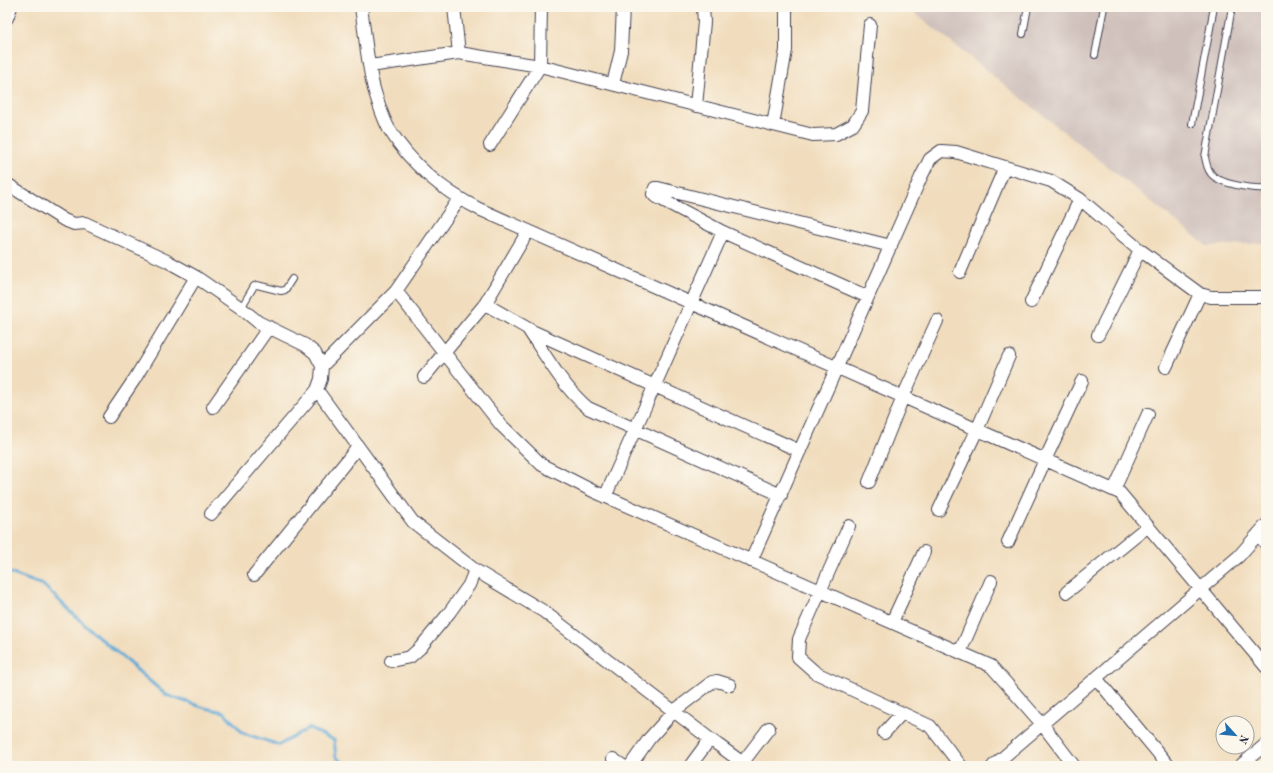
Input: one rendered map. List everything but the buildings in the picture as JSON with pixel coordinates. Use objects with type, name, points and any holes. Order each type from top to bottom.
[{"type":"street","points":[[7,18],[11,7]]},
{"type":"street","points":[[361,7],[374,89],[389,128],[412,158],[428,175],[459,199],[1120,493],[1266,667]]},
{"type":"street","points":[[454,7],[459,53]]},
{"type":"street","points":[[490,146],[540,66],[541,7]]},
{"type":"street","points":[[613,84],[621,50],[623,7]]},
{"type":"street","points":[[696,106],[704,22],[704,7]]},
{"type":"street","points":[[774,125],[786,50],[786,7]]},
{"type":"street","points":[[370,66],[459,53],[540,66],[813,135],[836,134],[853,125],[862,111],[870,25]]},
{"type":"street","points":[[751,561],[930,159],[941,151],[956,152],[1051,181],[1080,200],[1140,250],[1200,294],[1211,297],[1266,297]]},
{"type":"street","points":[[960,272],[1005,167]]},
{"type":"street","points":[[7,184],[64,220],[74,224],[85,223],[167,261],[196,277],[241,308],[258,322],[305,345],[315,353],[322,366],[321,379],[317,390],[211,514]]},
{"type":"street","points":[[868,297],[723,232],[655,196],[653,191],[655,188],[658,188],[891,246]]},
{"type":"street","points":[[322,366],[396,291],[459,199]]},
{"type":"street","points":[[1031,302],[1080,200]]},
{"type":"street","points":[[424,377],[485,304],[528,231]]},
{"type":"street","points":[[605,497],[723,232]]},
{"type":"street","points":[[1098,335],[1140,250]]},
{"type":"street","points":[[109,417],[134,380],[196,277]]},
{"type":"street","points":[[396,291],[501,425],[542,465],[605,497],[991,666],[1042,724],[1074,766]]},
{"type":"street","points":[[1166,367],[1200,294]]},
{"type":"street","points":[[485,304],[527,328],[800,451]]},
{"type":"street","points":[[869,482],[903,397],[937,321]]},
{"type":"street","points":[[213,407],[269,327]]},
{"type":"street","points":[[527,328],[568,388],[588,408],[781,495]]},
{"type":"street","points":[[939,510],[977,430],[1009,356]]},
{"type":"street","points":[[1008,542],[1082,381]]},
{"type":"street","points":[[317,390],[413,522],[475,570],[543,611],[710,739],[745,764],[769,728]]},
{"type":"street","points":[[1114,490],[1148,414]]},
{"type":"street","points":[[254,575],[358,447]]},
{"type":"street","points":[[993,766],[1239,556],[1266,525]]},
{"type":"street","points":[[850,526],[799,639],[798,657],[816,674],[930,726],[961,766]]},
{"type":"street","points":[[1067,592],[1148,526]]},
{"type":"street","points":[[1258,534],[1266,544]]},
{"type":"street","points":[[892,622],[924,552]]},
{"type":"street","points":[[391,661],[410,657],[420,648],[449,613],[469,585],[475,570]]},
{"type":"street","points":[[960,652],[991,581]]},
{"type":"street","points":[[1096,678],[1169,766]]},
{"type":"street","points":[[630,766],[649,739],[674,711],[712,682],[717,681],[730,685]]},
{"type":"street","points":[[884,733],[902,713]]},
{"type":"street","points":[[690,766],[710,739]]},
{"type":"street","points":[[1240,766],[1266,744]]},
{"type":"street","points":[[613,759],[623,766]]},
{"type":"lane","points":[[1023,34],[1028,7]]},
{"type":"lane","points":[[1095,55],[1104,7]]},
{"type":"lane","points":[[1192,124],[1214,7]]},
{"type":"lane","points":[[1232,7],[1205,157],[1210,174],[1225,183],[1266,188]]},
{"type":"lane","points":[[241,308],[254,286],[257,285],[285,290],[292,279]]},
{"type":"shaded area","points":[[907,7],[1266,7],[1266,243],[1207,246]]},
{"type":"waterway","points":[[7,572],[43,585],[85,625],[166,695],[205,708],[224,712],[243,733],[279,745],[309,728],[334,740],[336,757],[347,766]]}]
